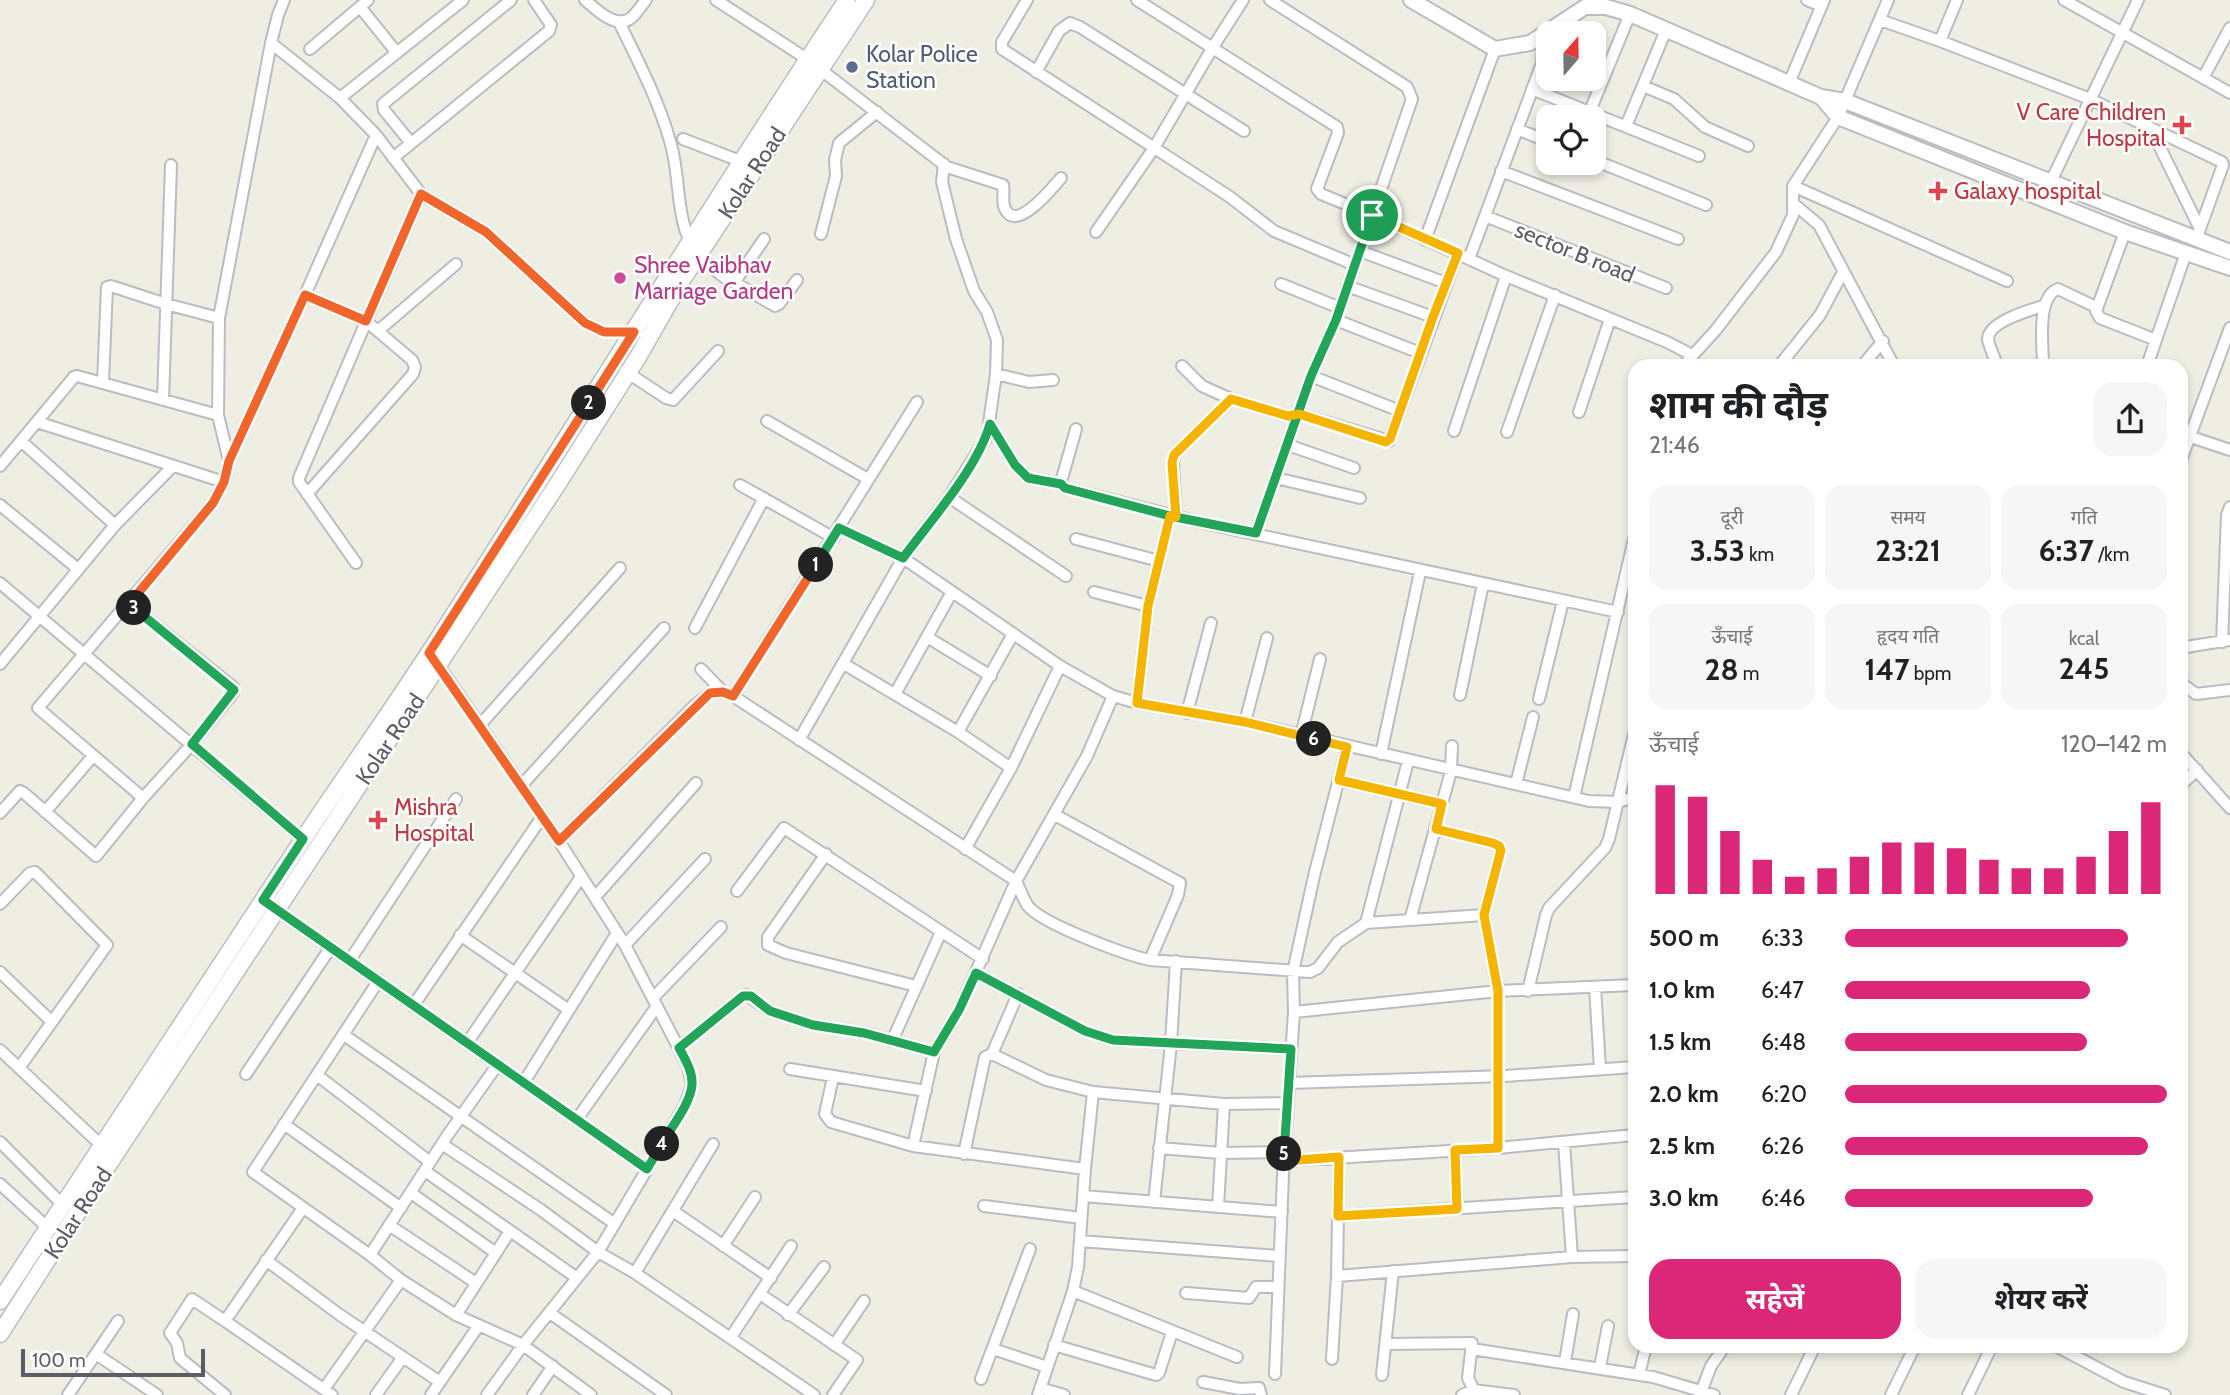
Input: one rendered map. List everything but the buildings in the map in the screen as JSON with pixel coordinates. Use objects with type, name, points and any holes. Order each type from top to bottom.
[{"type":"main road","name":"Kolar Road","points":[[0,1301],[65,1206],[303,839],[434,659],[628,374],[814,64],[847,0]]},
{"type":"main road","name":"Kolar Road","points":[[0,1334],[99,1179],[278,910],[740,161],[866,0]]},
{"type":"street","points":[[229,461],[218,415],[219,318],[271,43],[284,0]]},
{"type":"street","points":[[340,98],[463,0]]},
{"type":"street","points":[[411,143],[384,110],[383,104],[511,0]]},
{"type":"street","points":[[393,158],[549,31],[551,25],[534,0]]},
{"type":"street","points":[[585,0],[609,19],[619,22],[629,20],[646,0]]},
{"type":"street","points":[[716,0],[814,64],[944,164],[962,173],[1003,186],[1003,204],[1007,212],[1017,217],[1023,216],[1061,178]]},
{"type":"street","points":[[1027,0],[1000,46],[1002,50],[1230,197],[1264,225],[1283,236],[1355,265]]},
{"type":"street","points":[[1137,0],[1338,127],[1317,189],[1321,194],[1692,355]]},
{"type":"street","points":[[1096,232],[1154,148],[1243,0]]},
{"type":"street","points":[[1256,533],[1311,376],[1336,320],[1412,99],[1407,87],[1270,0]]},
{"type":"street","points":[[1411,0],[1495,49],[1536,40]]},
{"type":"street","points":[[1788,83],[1823,3],[1807,0]]},
{"type":"street","points":[[1689,359],[1715,331],[1776,252],[1793,215],[1793,186],[1838,117],[1888,0]]},
{"type":"street","points":[[1940,41],[1957,0]]},
{"type":"street","points":[[2064,0],[2230,93]]},
{"type":"street","points":[[2043,198],[2138,0]]},
{"type":"street","points":[[1561,21],[1584,3],[1630,14],[1821,97],[1845,102],[1972,149],[2050,183],[2198,234],[2230,252]]},
{"type":"street","points":[[310,49],[364,4],[397,53]]},
{"type":"street","points":[[1592,105],[1630,14]]},
{"type":"street","points":[[1880,20],[2090,99],[2222,162],[2198,234]]},
{"type":"street","points":[[619,22],[644,72],[670,140],[677,167],[680,214],[698,257],[775,306],[797,280]]},
{"type":"street","points":[[1036,72],[1059,31],[1070,23],[1244,131]]},
{"type":"street","points":[[2203,78],[2230,28]]},
{"type":"street","points":[[1626,126],[1666,30]]},
{"type":"street","points":[[271,43],[340,98],[376,135],[421,194],[486,232],[585,323],[604,332],[652,334]]},
{"type":"street","points":[[1425,240],[1495,49]]},
{"type":"street","points":[[1469,259],[1536,79]]},
{"type":"street","points":[[1643,86],[1674,99],[1705,127],[1748,146]]},
{"type":"street","points":[[1532,89],[1574,105]]},
{"type":"street","points":[[1821,97],[1838,117],[2125,232],[2230,268]]},
{"type":"street","points":[[821,234],[836,176],[835,160],[839,143],[877,112]]},
{"type":"street","points":[[1606,118],[1699,156]]},
{"type":"street","points":[[2150,127],[2198,234]]},
{"type":"street","points":[[1517,129],[1536,137]]},
{"type":"street","points":[[143,798],[38,708],[213,503],[224,482],[229,461],[376,135]]},
{"type":"street","points":[[683,139],[740,161]]},
{"type":"street","points":[[799,740],[903,558],[949,497],[987,437],[996,373],[997,340],[988,312],[974,291],[956,239],[942,182],[944,164]]},
{"type":"street","points":[[163,400],[171,165]]},
{"type":"street","points":[[1606,165],[1706,205]]},
{"type":"street","points":[[1501,171],[1678,239]]},
{"type":"street","points":[[1793,186],[2007,281]]},
{"type":"street","points":[[356,563],[307,494],[299,478],[421,194]]},
{"type":"street","points":[[1794,204],[1819,225],[1891,359]]},
{"type":"street","name":"sector B road","points":[[1485,216],[1666,288]]},
{"type":"street","points":[[2125,232],[2096,307],[2100,318],[2157,340]]},
{"type":"street","points":[[732,281],[740,274],[764,239]]},
{"type":"street","points":[[1360,251],[1446,283]]},
{"type":"street","points":[[1182,366],[1202,386],[1231,399],[1288,416],[1299,414],[1386,442],[1390,439],[1458,253]]},
{"type":"street","points":[[2150,359],[2186,253]]},
{"type":"street","points":[[379,330],[456,264]]},
{"type":"street","points":[[1785,359],[1820,315],[1843,272]]},
{"type":"street","points":[[1454,431],[1506,276]]},
{"type":"street","points":[[1281,284],[1340,308]]},
{"type":"street","points":[[103,383],[107,287],[111,285],[219,318]]},
{"type":"street","points":[[1347,286],[1433,317]]},
{"type":"street","points":[[2043,359],[2043,306],[2049,293],[2057,289],[2096,307]]},
{"type":"street","points":[[305,295],[366,321],[412,360],[415,367],[413,374],[307,494]]},
{"type":"street","points":[[1507,432],[1555,295]]},
{"type":"street","points":[[1995,359],[1988,339],[1990,333],[2014,315],[2043,306]]},
{"type":"street","points":[[1580,412],[1610,319]]},
{"type":"street","points":[[1336,320],[1420,353]]},
{"type":"street","points":[[2188,443],[2230,328]]},
{"type":"street","points":[[1868,359],[1883,341]]},
{"type":"street","points":[[614,364],[673,400],[718,351]]},
{"type":"street","points":[[2217,366],[2230,371]]},
{"type":"street","points":[[996,373],[1029,382],[1053,380]]},
{"type":"street","points":[[1311,376],[1400,411]]},
{"type":"street","points":[[0,466],[74,377],[218,415]]},
{"type":"street","points":[[1137,703],[1148,606],[1173,517],[1174,455],[1231,399]]},
{"type":"street","points":[[728,694],[837,533],[917,402]]},
{"type":"street","points":[[767,421],[868,480]]},
{"type":"street","points":[[37,422],[224,482]]},
{"type":"street","points":[[990,424],[1015,465],[1028,478],[1061,484],[1065,488],[1173,517],[1256,533],[1420,572],[1618,612]]},
{"type":"street","points":[[1061,484],[1076,429]]},
{"type":"street","points":[[2191,436],[2230,450]]},
{"type":"street","points":[[21,441],[115,525]]},
{"type":"street","points":[[1288,444],[1354,468]]},
{"type":"street","points":[[0,664],[115,525],[173,466]]},
{"type":"street","points":[[1276,478],[1360,498]]},
{"type":"street","points":[[740,485],[837,533],[903,558],[1060,666],[1113,696],[1187,713],[1245,722],[1589,801],[1618,802],[1628,799]]},
{"type":"street","points":[[949,497],[1066,576]]},
{"type":"street","points":[[695,628],[764,498]]},
{"type":"street","points":[[0,505],[78,569]]},
{"type":"street","points":[[2188,647],[2226,641],[2230,507]]},
{"type":"street","points":[[1076,540],[1159,561]]},
{"type":"street","points":[[480,725],[620,568]]},
{"type":"street","points":[[1381,754],[1420,572]]},
{"type":"street","points":[[1574,797],[1628,580]]},
{"type":"street","points":[[0,583],[303,839]]},
{"type":"street","points":[[1460,695],[1483,584]]},
{"type":"street","points":[[895,694],[952,592]]},
{"type":"street","points":[[1094,592],[1148,606]]},
{"type":"street","points":[[1539,699],[1563,601]]},
{"type":"street","points":[[0,813],[20,791],[96,856],[192,744],[234,690],[129,604]]},
{"type":"street","points":[[1187,713],[1212,623]]},
{"type":"street","points":[[521,786],[664,628]]},
{"type":"street","points":[[958,732],[1013,634]]},
{"type":"street","points":[[927,637],[991,676]]},
{"type":"street","points":[[1245,722],[1267,638]]},
{"type":"street","points":[[434,659],[559,841],[625,945],[688,1066],[692,1085],[685,1105],[598,1252],[486,1395]]},
{"type":"street","points":[[1301,736],[1320,659]]},
{"type":"street","points":[[844,664],[958,732],[1011,768]]},
{"type":"street","points":[[965,849],[1011,768],[1060,666]]},
{"type":"street","points":[[701,669],[728,694],[1016,881],[1029,908],[1072,932],[1134,957],[1310,972],[1318,968],[1339,942],[1366,923],[1484,915]]},
{"type":"street","points":[[2188,688],[2196,694],[2230,690]]},
{"type":"street","points":[[559,841],[692,708],[708,695],[728,694]]},
{"type":"street","points":[[913,1146],[934,1052],[959,1010],[1016,881],[1087,757],[1113,696]]},
{"type":"street","points":[[1516,784],[1533,717]]},
{"type":"street","points":[[1410,920],[1451,771],[1452,746]]},
{"type":"street","points":[[1275,1374],[1284,1157],[1294,1012],[1293,972],[1347,747]]},
{"type":"street","points":[[45,811],[93,756]]},
{"type":"street","points":[[1528,990],[1549,908],[1605,848],[1628,760]]},
{"type":"street","points":[[2188,760],[2230,808]]},
{"type":"street","points":[[1366,923],[1408,761]]},
{"type":"street","points":[[2188,778],[2197,770]]},
{"type":"street","points":[[1339,780],[1442,804]]},
{"type":"street","points":[[595,897],[696,783]]},
{"type":"street","points":[[350,960],[456,799]]},
{"type":"street","points":[[1055,815],[1180,883],[1181,887],[1150,960]]},
{"type":"street","points":[[412,1006],[542,817]]},
{"type":"street","points":[[737,891],[784,828],[983,959]]},
{"type":"street","points":[[1436,829],[1493,843],[1501,850],[1484,915],[1498,991],[1498,1148]]},
{"type":"street","points":[[826,855],[768,937],[768,945],[786,953],[916,986]]},
{"type":"street","points":[[625,945],[705,859]]},
{"type":"street","points":[[0,904],[30,873],[35,872],[107,945],[19,1069]]},
{"type":"street","points":[[467,1042],[581,877]]},
{"type":"street","points":[[263,900],[647,1169]]},
{"type":"street","points":[[577,1119],[655,1002],[721,927]]},
{"type":"street","points":[[892,1041],[941,932]]},
{"type":"street","points":[[524,1082],[617,933]]},
{"type":"street","points":[[460,935],[569,1010]]},
{"type":"street","points":[[246,1074],[331,947]]},
{"type":"street","points":[[1154,1202],[1171,1044],[1176,961]]},
{"type":"street","points":[[0,972],[51,1021]]},
{"type":"street","points":[[976,973],[1085,1031],[1113,1040],[1291,1049]]},
{"type":"street","points":[[379,980],[253,1172],[401,1280],[456,1315],[523,1345],[588,1394]]},
{"type":"street","points":[[1294,1012],[1498,991],[1628,985]]},
{"type":"street","points":[[1595,987],[1600,1069]]},
{"type":"street","points":[[964,1154],[985,1057],[992,1054],[1018,994]]},
{"type":"street","points":[[679,1048],[747,995],[770,1011],[813,1025],[864,1033],[934,1052]]},
{"type":"street","points":[[344,1035],[615,1224]]},
{"type":"street","points":[[0,1050],[102,1146]]},
{"type":"street","points":[[992,1054],[1046,1080],[1093,1092],[1224,1104],[1288,1103]]},
{"type":"street","points":[[370,1255],[498,1064]]},
{"type":"street","points":[[1289,1083],[1498,1076],[1628,1067]]},
{"type":"street","points":[[790,1069],[926,1091]]},
{"type":"street","points":[[317,1075],[428,1167],[510,1231],[577,1278]]},
{"type":"street","points":[[833,1077],[825,1114],[831,1122],[913,1146],[1085,1169]]},
{"type":"street","points":[[1064,1395],[1039,1392],[1073,1291],[1078,1267],[1093,1092]]},
{"type":"street","points":[[1218,1207],[1224,1104]]},
{"type":"street","points":[[284,1124],[401,1208]]},
{"type":"street","points":[[1159,1148],[1284,1157],[1339,1157],[1498,1148],[1628,1136]]},
{"type":"street","points":[[0,1142],[65,1206]]},
{"type":"street","points":[[1564,1143],[1572,1258]]},
{"type":"street","points":[[442,1144],[598,1252],[635,1273],[814,1395]]},
{"type":"street","points":[[635,1273],[713,1144]]},
{"type":"street","points":[[1455,1150],[1457,1209]]},
{"type":"street","points":[[1332,1359],[1337,1276],[1339,1157]]},
{"type":"street","points":[[2,1190],[48,1228]]},
{"type":"street","points":[[411,1194],[496,1253]]},
{"type":"street","points":[[1083,1196],[1282,1212]]},
{"type":"street","points":[[723,1246],[755,1197]]},
{"type":"street","points":[[1338,1216],[1628,1197]]},
{"type":"street","points":[[984,1206],[1081,1218]]},
{"type":"street","points":[[225,1321],[303,1208]]},
{"type":"street","points":[[673,1211],[771,1278]]},
{"type":"street","points":[[388,1225],[475,1283]]},
{"type":"street","points":[[456,1315],[510,1231]]},
{"type":"street","points":[[1080,1241],[1279,1256]]},
{"type":"street","points":[[731,1337],[791,1246]]},
{"type":"street","points":[[981,1379],[1030,1249]]},
{"type":"street","points":[[1337,1276],[1628,1256]]},
{"type":"street","points":[[266,1260],[340,1315],[440,1382]]},
{"type":"street","points":[[788,1315],[824,1267]]},
{"type":"street","points":[[1382,1376],[1393,1271]]},
{"type":"street","points":[[225,1395],[180,1358],[177,1343],[170,1334],[192,1299],[328,1392],[365,1330],[401,1280]]},
{"type":"street","points":[[1186,1293],[1249,1298],[1256,1287],[1278,1287]]},
{"type":"street","points":[[1073,1291],[1237,1357]]},
{"type":"street","points":[[760,1294],[857,1360],[834,1395]]},
{"type":"street","points":[[834,1345],[864,1301]]},
{"type":"street","points":[[550,1313],[666,1395]]},
{"type":"street","points":[[1565,1362],[1573,1314]]},
{"type":"street","points":[[68,1395],[118,1321]]},
{"type":"street","points":[[431,1395],[479,1325]]},
{"type":"street","points":[[1600,1367],[1608,1326]]},
{"type":"street","points":[[1055,1345],[1156,1376],[1172,1332]]},
{"type":"street","points":[[1386,1344],[1470,1343],[1470,1393],[1514,1395]]},
{"type":"street","points":[[992,1349],[1047,1367]]},
{"type":"street","points":[[1472,1349],[1600,1367],[1714,1395]]},
{"type":"street","points":[[1639,1375],[1644,1353]]},
{"type":"street","points":[[1701,1393],[1711,1366],[1720,1353]]},
{"type":"street","points":[[1791,1395],[1812,1353]]},
{"type":"street","points":[[1891,1395],[1912,1353]]},
{"type":"street","points":[[1968,1395],[1988,1353]]},
{"type":"street","points":[[2069,1353],[2124,1382],[2163,1395]]},
{"type":"street","points":[[96,1354],[152,1394]]},
{"type":"street","points":[[376,1395],[402,1357]]},
{"type":"street","points":[[533,1395],[553,1366]]},
{"type":"street","points":[[1203,1382],[1240,1389],[1259,1388],[1261,1395]]},
{"type":"place","name":"Kolar Police Station","points":[[852,67]]},
{"type":"place","name":"V Care Children Hospital","points":[[2182,125]]},
{"type":"place","name":"Galaxy hospital","points":[[1938,191]]},
{"type":"place","name":"Shree Vaibhav Marriage Garden","points":[[620,278]]},
{"type":"place","name":"Mishra Hospital","points":[[378,820]]},
{"type":"route","points":[[1372,215],[1336,320],[1311,376],[1299,414],[1256,533],[1170,516],[1065,488],[1061,484],[1028,478],[1015,465],[990,424],[987,437],[949,497],[903,558],[839,528],[733,696],[723,692],[710,693],[559,841],[429,653],[634,332],[604,332],[585,323],[486,232],[421,194],[366,321],[305,295],[229,461],[224,482],[213,503],[129,604],[233,687],[233,694],[192,744],[303,839],[263,900],[647,1169],[685,1105],[692,1085],[688,1066],[679,1048],[743,996],[751,996],[770,1011],[813,1025],[864,1033],[934,1052],[959,1010],[976,973],[1085,1031],[1113,1040],[1291,1049],[1284,1161],[1339,1157],[1338,1216],[1457,1209],[1455,1150],[1498,1148],[1498,991],[1484,915],[1501,850],[1499,846],[1436,829],[1442,804],[1339,780],[1347,747],[1245,722],[1137,703],[1148,606],[1170,516],[1176,517],[1172,463],[1174,455],[1231,399],[1288,416],[1299,414],[1386,442],[1390,439],[1458,253],[1372,215]]}]
